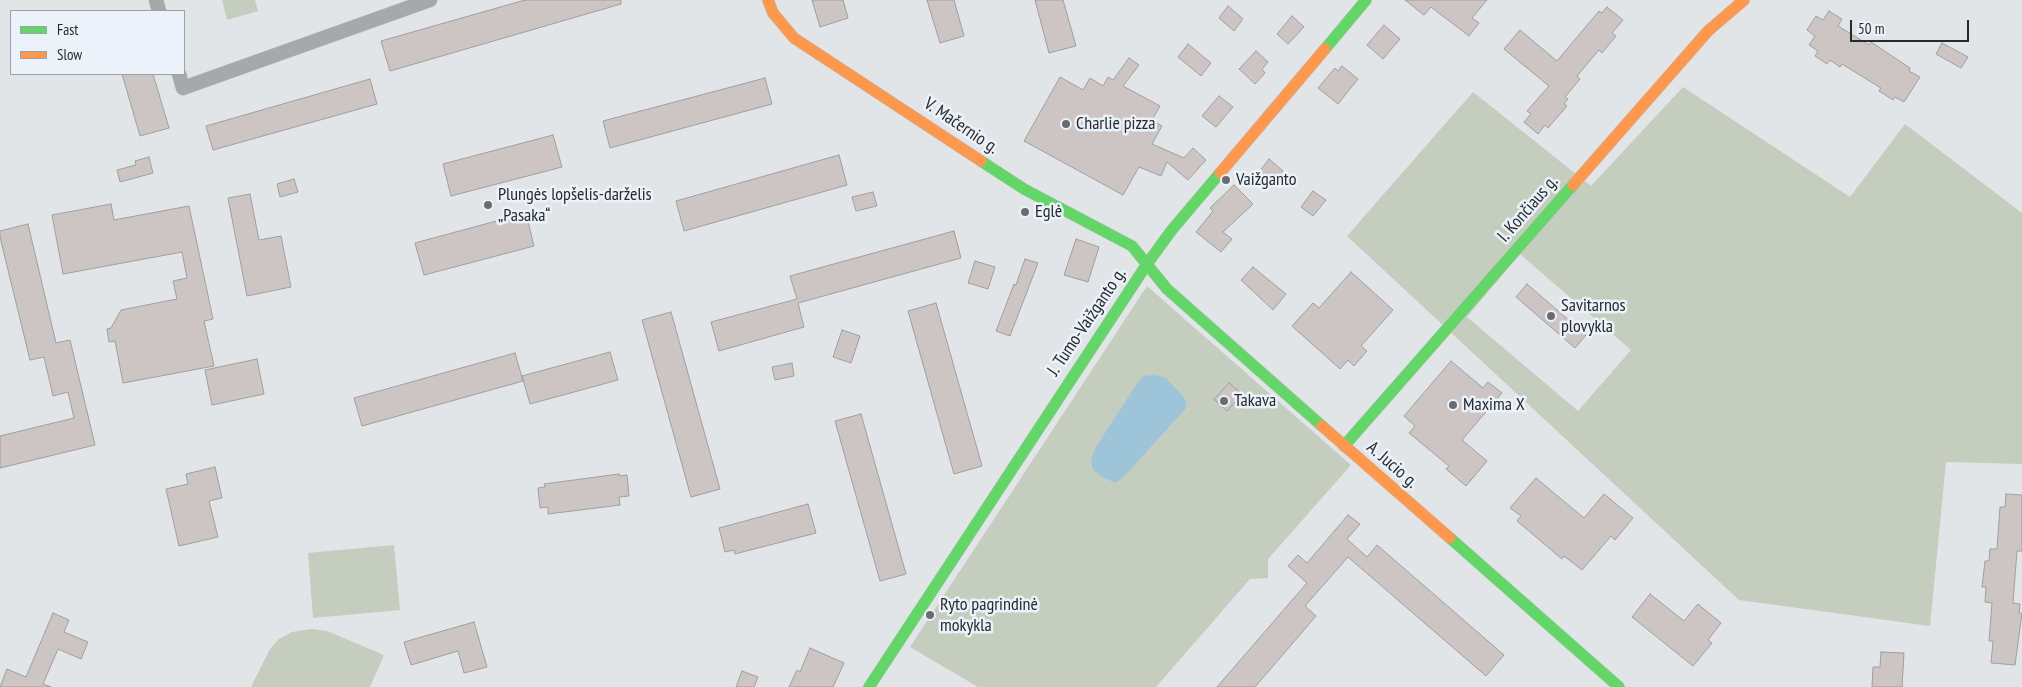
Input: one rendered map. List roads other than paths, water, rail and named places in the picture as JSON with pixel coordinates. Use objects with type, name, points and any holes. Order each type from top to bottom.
[{"type":"street","points":[[179,75],[183,88],[430,0]]},
{"type":"street","name":"V. Mačernio g.","points":[[768,0],[773,13],[794,38],[887,97],[1024,189],[1132,246],[1147,264]]},
{"type":"street","name":"J. Tumo-Vaižganto g.","points":[[869,687],[1147,264],[1171,231],[1366,0]]},
{"type":"street","name":"I. Končiaus g.","points":[[1344,446],[1702,38],[1744,0]]},
{"type":"street","name":"A. Jucio g.","points":[[1147,264],[1167,289],[1619,687]]},
{"type":"water","points":[[1155,375],[1166,378],[1182,395],[1186,402],[1186,408],[1116,483],[1102,477],[1093,470],[1091,459],[1096,447],[1136,385],[1144,376]]},
{"type":"place","name":"Charlie pizza","points":[[1066,124]]},
{"type":"place","name":"Vaižganto","points":[[1226,180]]},
{"type":"place","name":"Plungės lopšelis-darželis „Pasaka“","points":[[488,205]]},
{"type":"place","name":"Eglė","points":[[1025,212]]},
{"type":"place","name":"Savitarnos plovykla","points":[[1551,316]]},
{"type":"place","name":"Takava","points":[[1224,401]]},
{"type":"place","name":"Maxima X","points":[[1453,405]]},
{"type":"place","name":"Ryto pagrindinė mokykla","points":[[930,615]]}]
